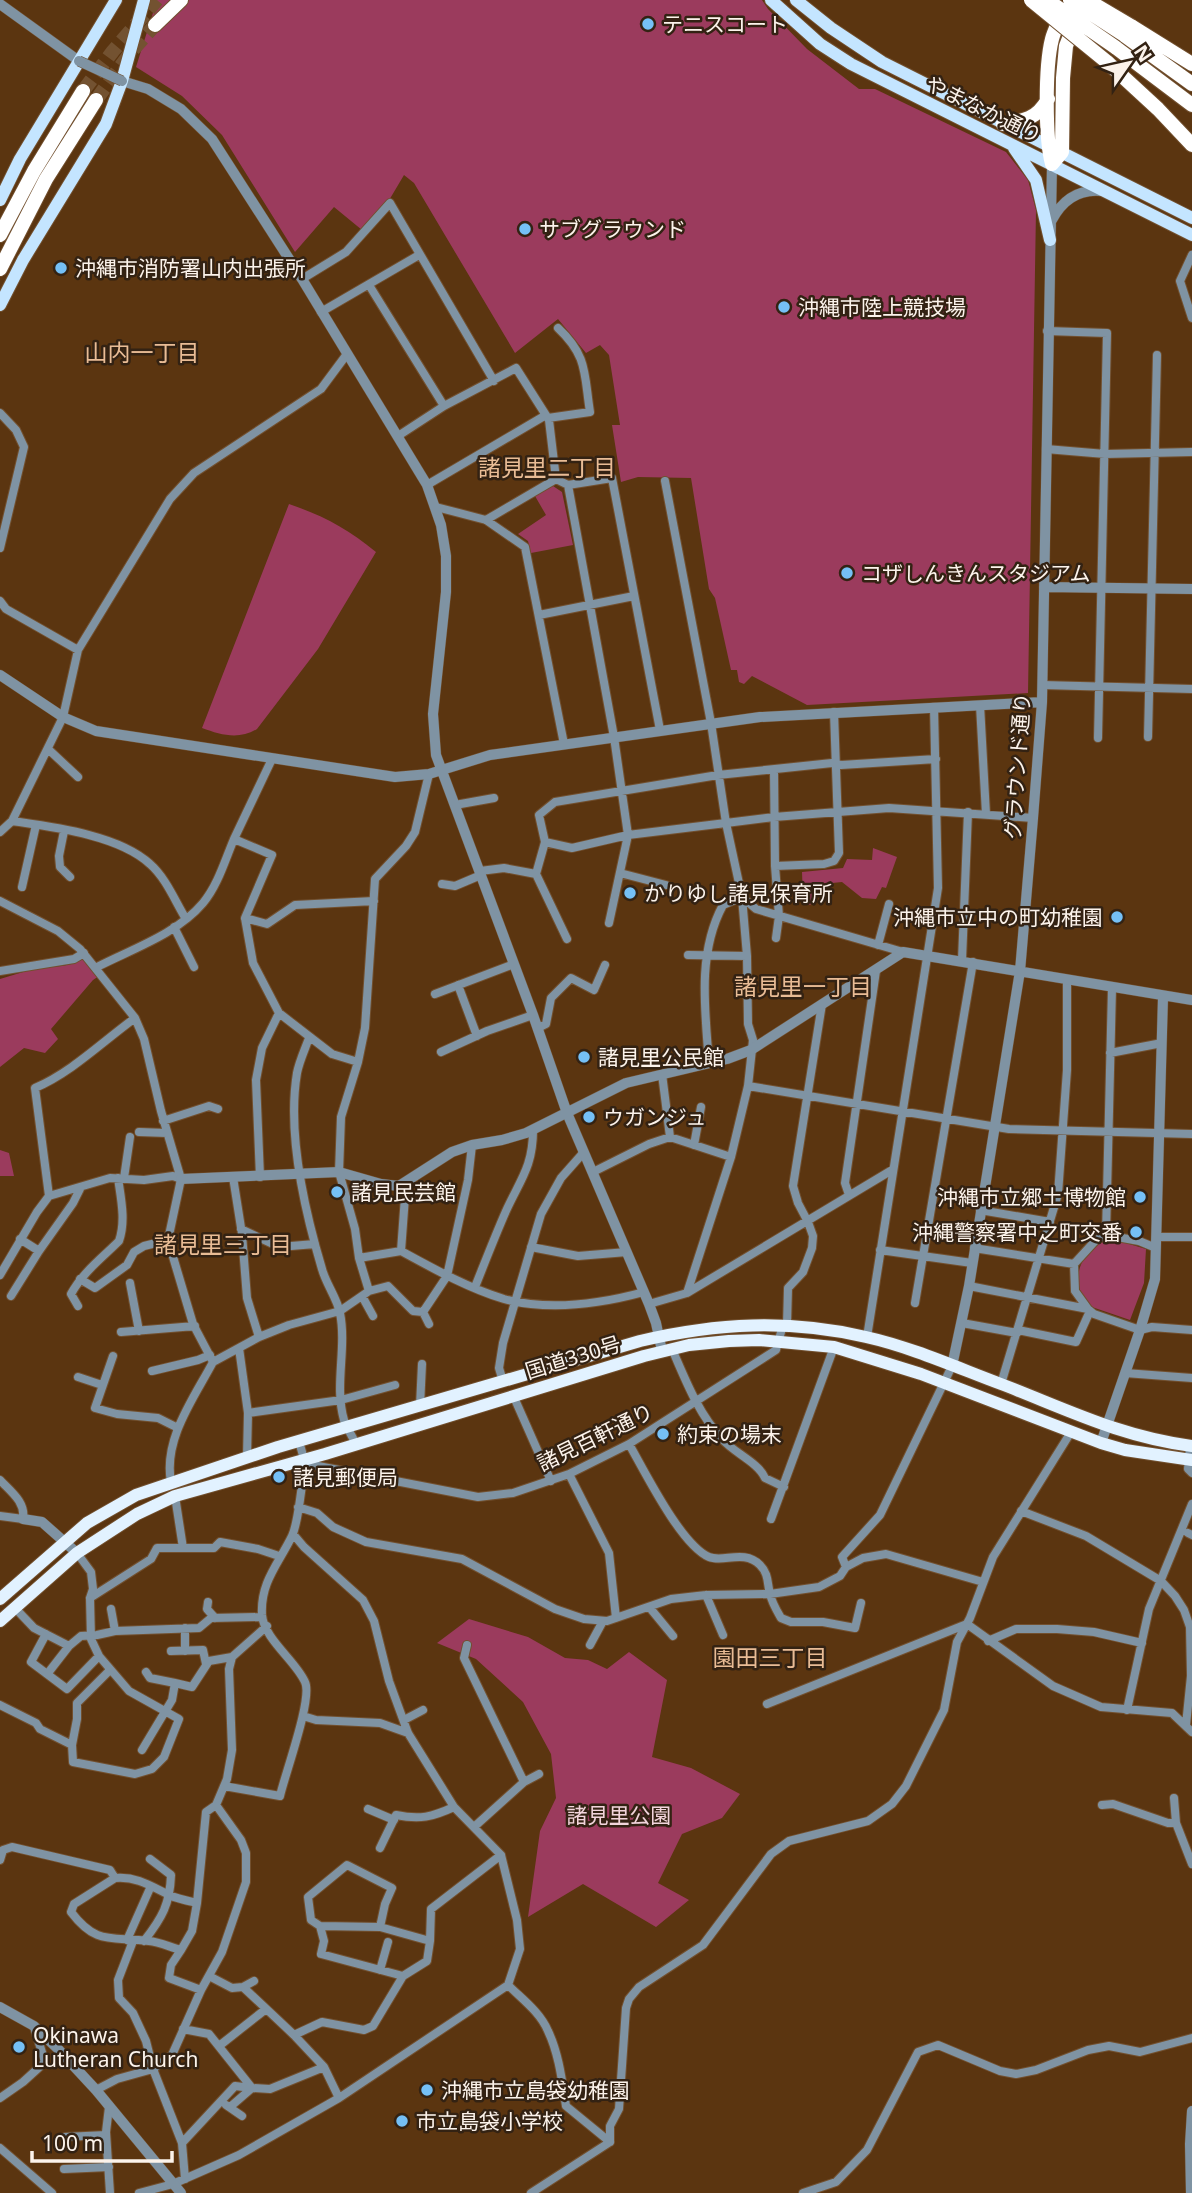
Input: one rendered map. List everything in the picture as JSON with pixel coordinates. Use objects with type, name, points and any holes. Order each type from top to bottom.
[{"type":"highway","points":[[155,25],[181,0]]},
{"type":"highway","points":[[1031,0],[1107,62],[1192,145]]},
{"type":"highway","points":[[1046,0],[1192,64]]},
{"type":"highway","points":[[1057,158],[1047,146],[1052,39],[1063,12],[1072,0],[1192,84]]},
{"type":"highway","points":[[1087,0],[1192,105]]},
{"type":"highway","points":[[1057,158],[1066,46],[1075,23],[1089,6],[1098,0]]},
{"type":"highway","points":[[0,235],[34,171],[90,96],[0,269]]},
{"type":"highway","points":[[1003,124],[1025,121],[1035,116],[1041,111],[1048,97]]},
{"type":"highway","name":"国道330号","points":[[0,1599],[87,1523],[114,1507],[171,1482],[247,1457],[660,1336],[718,1326],[785,1325],[867,1337],[953,1366],[1105,1427],[1191,1446]]},
{"type":"highway","name":"国道330号","points":[[0,1621],[77,1553],[137,1514],[175,1496],[304,1460],[667,1350],[729,1341],[759,1340],[834,1347],[876,1358],[1101,1443],[1191,1465]]},
{"type":"main road","points":[[0,200],[20,159],[117,0]]},
{"type":"main road","points":[[0,305],[23,260],[106,124],[122,81],[144,0]]},
{"type":"main road","name":"やまなか通り","points":[[771,0],[820,44],[851,64],[1007,141],[1057,158],[1192,218]]},
{"type":"main road","name":"やまなか通り","points":[[796,0],[831,29],[874,57],[1047,146]]},
{"type":"main road","points":[[1007,141],[1037,180],[1050,240]]},
{"type":"main road","name":"やまなか通り","points":[[1057,158],[1109,193],[1192,235]]},
{"type":"street","points":[[0,4],[79,61],[122,81],[148,89],[193,118],[204,130],[228,161],[427,485],[444,541],[446,572],[433,713],[434,744],[441,771],[481,873],[567,1113],[644,1292],[660,1336],[696,1404],[722,1439],[743,1458],[761,1469],[765,1478],[784,1487]]},
{"type":"street","name":"グラウンド通り","points":[[953,1366],[969,1286],[1020,971],[1042,702],[1047,331],[1050,240],[1057,158]]},
{"type":"street","points":[[1051,223],[1059,207],[1074,195],[1097,191],[1109,193]]},
{"type":"street","points":[[302,279],[346,253],[390,204],[494,381]]},
{"type":"street","points":[[321,313],[419,255]]},
{"type":"street","points":[[1192,255],[1180,281],[1192,318]]},
{"type":"street","points":[[369,285],[444,406]]},
{"type":"street","points":[[427,485],[547,417],[590,412],[582,357],[558,328]]},
{"type":"street","points":[[1047,331],[1107,333],[1098,738]]},
{"type":"street","points":[[0,832],[12,821],[64,717],[78,650],[170,499],[194,472],[321,389],[347,354]]},
{"type":"street","points":[[1148,737],[1157,355]]},
{"type":"street","points":[[398,436],[444,406],[516,368],[547,417],[556,479]]},
{"type":"street","points":[[0,414],[16,430],[24,447],[0,548]]},
{"type":"street","points":[[1046,449],[1105,454],[1192,452]]},
{"type":"street","points":[[556,479],[568,485],[612,478],[660,730]]},
{"type":"street","points":[[486,520],[556,479]]},
{"type":"street","points":[[665,481],[711,723],[726,823],[742,897],[747,956],[748,1024],[753,1040],[748,1086],[731,1157],[687,1293]]},
{"type":"street","points":[[568,485],[614,737],[628,835],[609,923]]},
{"type":"street","points":[[436,508],[486,520],[525,547],[564,744]]},
{"type":"street","points":[[1044,587],[1192,589]]},
{"type":"street","points":[[539,615],[634,596]]},
{"type":"street","points":[[0,601],[6,609],[78,650]]},
{"type":"street","points":[[0,675],[64,717],[96,731],[386,776],[429,774],[490,755],[760,717],[1042,702]]},
{"type":"street","points":[[1042,685],[1192,689]]},
{"type":"street","points":[[980,705],[986,814]]},
{"type":"street","points":[[867,1337],[938,888],[934,707]]},
{"type":"street","points":[[775,866],[824,864],[834,861],[839,853],[834,712]]},
{"type":"street","points":[[48,749],[78,777]]},
{"type":"street","points":[[97,967],[174,927],[203,903],[213,887],[272,759]]},
{"type":"street","points":[[567,939],[536,874],[545,842],[539,815],[548,805],[622,789],[718,775],[836,764],[936,759]]},
{"type":"street","points":[[774,770],[775,866],[779,916],[776,938]]},
{"type":"street","points":[[373,1316],[365,1294],[355,1229],[339,1172],[341,1117],[365,1028],[375,879],[406,846],[415,832],[429,774]]},
{"type":"street","points":[[454,805],[494,798]]},
{"type":"street","points":[[545,842],[572,848],[628,835],[774,817],[889,808],[1033,818]]},
{"type":"street","points":[[962,960],[968,813]]},
{"type":"street","points":[[12,821],[92,835],[137,855],[150,864],[186,919]]},
{"type":"street","points":[[22,887],[36,825]]},
{"type":"street","points":[[64,831],[59,856],[60,867],[70,877]]},
{"type":"street","points":[[234,839],[272,855],[244,918],[253,962],[279,1013],[331,1054],[358,1062]]},
{"type":"street","points":[[442,884],[455,886],[481,873],[504,868],[536,874]]},
{"type":"street","points":[[620,873],[666,885]]},
{"type":"street","points":[[742,897],[756,909],[903,952],[1192,1000]]},
{"type":"street","points":[[709,1063],[705,1027],[706,957],[715,919],[723,905],[742,897]]},
{"type":"street","points":[[0,901],[58,931],[84,953],[135,1018],[144,1039],[163,1121],[181,1179],[168,1240],[194,1326],[212,1358]]},
{"type":"street","points":[[244,918],[267,923],[295,905],[374,901]]},
{"type":"street","points":[[878,944],[889,904]]},
{"type":"street","points":[[174,927],[194,967]]},
{"type":"street","points":[[0,1275],[20,1238],[49,1196],[95,1182],[173,1176],[181,1179],[339,1172],[380,1184],[400,1186],[452,1152],[533,1130],[626,1083],[751,1050],[903,952]]},
{"type":"street","points":[[0,971],[74,958],[84,953]]},
{"type":"street","points":[[688,955],[747,956]]},
{"type":"street","points":[[915,1303],[973,962]]},
{"type":"street","points":[[435,994],[514,964]]},
{"type":"street","points":[[538,1028],[546,1024],[551,998],[571,978],[594,990],[605,965]]},
{"type":"street","points":[[849,1195],[845,1183],[876,971]]},
{"type":"street","points":[[1000,1384],[1058,1194],[1067,1070],[1068,980]]},
{"type":"street","points":[[458,985],[477,1035]]},
{"type":"street","points":[[1106,1235],[1112,988]]},
{"type":"street","points":[[1101,1443],[1140,1330],[1154,1279],[1163,997]]},
{"type":"street","points":[[779,1343],[785,1325],[788,1288],[803,1272],[812,1248],[813,1236],[793,1186],[822,1004]]},
{"type":"street","points":[[260,1177],[256,1080],[262,1048],[279,1013]]},
{"type":"street","points":[[441,1052],[477,1035],[533,1015]]},
{"type":"street","points":[[49,1196],[34,1088],[52,1080],[135,1018]]},
{"type":"street","points":[[309,1038],[297,1071],[295,1100],[302,1175],[315,1244],[326,1281],[340,1311],[341,1400],[356,1444]]},
{"type":"street","points":[[1110,1053],[1162,1043]]},
{"type":"street","points":[[662,1074],[670,1137]]},
{"type":"street","points":[[748,1086],[993,1126],[1192,1134]]},
{"type":"street","points":[[163,1121],[209,1106],[218,1110]]},
{"type":"street","points":[[694,1145],[701,1107]]},
{"type":"street","points":[[475,1287],[507,1208],[528,1168],[533,1150],[533,1130]]},
{"type":"street","points":[[139,1132],[167,1133]]},
{"type":"street","points":[[78,1306],[71,1293],[80,1279],[119,1241],[123,1217],[121,1178],[130,1137]]},
{"type":"street","points":[[593,1172],[649,1144],[670,1137],[731,1157]]},
{"type":"street","points":[[423,1312],[447,1276],[468,1180],[472,1145]]},
{"type":"street","points":[[503,1381],[499,1368],[503,1343],[541,1214],[561,1178],[584,1152]]},
{"type":"street","points":[[649,1304],[687,1293],[892,1170]]},
{"type":"street","points":[[233,1177],[247,1298],[259,1337]]},
{"type":"street","points":[[401,1251],[405,1183]]},
{"type":"street","points":[[11,1296],[73,1203],[80,1188]]},
{"type":"street","points":[[980,1210],[1050,1222]]},
{"type":"street","points":[[241,1229],[279,1247],[315,1244]]},
{"type":"street","points":[[1192,1237],[1156,1243],[1106,1235],[1096,1240],[1074,1264],[1075,1291],[1094,1314],[1140,1330],[1152,1326],[1192,1330]]},
{"type":"street","points":[[20,1238],[39,1251]]},
{"type":"street","points":[[80,1279],[95,1289],[127,1265],[134,1252],[144,1246],[168,1240]]},
{"type":"street","points":[[531,1247],[578,1255],[627,1252]]},
{"type":"street","points":[[974,1248],[1074,1264]]},
{"type":"street","points":[[880,1250],[972,1263]]},
{"type":"street","points":[[359,1258],[401,1251],[447,1276],[507,1299],[548,1305],[609,1301],[644,1292]]},
{"type":"street","points":[[130,1283],[139,1331]]},
{"type":"street","points":[[152,1371],[212,1358],[289,1325],[340,1311],[365,1294],[388,1286],[413,1311],[423,1312]]},
{"type":"street","points":[[969,1286],[1089,1310]]},
{"type":"street","points":[[962,1323],[1076,1342],[1089,1310]]},
{"type":"street","points":[[423,1312],[429,1324]]},
{"type":"street","points":[[121,1332],[194,1326]]},
{"type":"street","name":"諸見百軒通り","points":[[304,1460],[313,1465],[478,1497],[513,1493],[569,1474],[629,1444],[696,1404],[776,1350],[779,1343]]},
{"type":"street","points":[[771,1519],[834,1347]]},
{"type":"street","points":[[239,1348],[248,1413],[247,1457]]},
{"type":"street","points":[[113,1356],[94,1408],[117,1414],[158,1418],[178,1427]]},
{"type":"street","points":[[171,1482],[168,1467],[178,1427],[212,1358]]},
{"type":"street","points":[[420,1406],[422,1364]]},
{"type":"street","points":[[846,1567],[842,1557],[880,1515],[953,1366]]},
{"type":"street","points":[[1125,1373],[1192,1378]]},
{"type":"street","points":[[78,1377],[103,1385]]},
{"type":"street","points":[[248,1413],[341,1400],[395,1385]]},
{"type":"street","points":[[513,1395],[551,1481]]},
{"type":"street","points":[[610,2142],[610,2126],[619,2109],[626,2008],[629,1999],[639,1987],[703,1945],[771,1854],[789,1841],[868,1821],[892,1804],[906,1786],[944,1710],[957,1642],[967,1624],[993,1557],[1071,1432]]},
{"type":"street","points":[[224,1786],[280,1796],[303,1716],[307,1684],[297,1668],[278,1648],[262,1617],[265,1586],[293,1534],[304,1460],[299,1442]]},
{"type":"street","points":[[629,1444],[661,1501],[695,1548],[711,1558],[736,1555],[758,1562],[768,1576],[770,1594],[781,1618],[791,1622],[823,1622],[855,1628],[861,1603]]},
{"type":"street","points":[[1191,1446],[1191,1465]]},
{"type":"street","points":[[569,1474],[610,1553],[616,1618]]},
{"type":"street","points":[[0,1480],[23,1507],[23,1519]]},
{"type":"street","points":[[175,1496],[184,1548]]},
{"type":"street","points":[[1127,1710],[1149,1609],[1192,1504]]},
{"type":"street","points":[[298,1507],[317,1513],[333,1527],[366,1542],[462,1559],[555,1609],[584,1619],[616,1618],[671,1599],[706,1595],[770,1594],[819,1587],[840,1576],[846,1567],[863,1558],[886,1554],[983,1581]]},
{"type":"street","points":[[1021,1511],[1071,1528],[1161,1581],[1180,1603],[1190,1627],[1191,1676],[1186,1724]]},
{"type":"street","points":[[0,1516],[42,1522],[77,1553],[91,1572],[91,1639],[99,1656],[129,1692],[179,1720],[164,1757],[152,1769],[135,1774],[73,1762],[72,1745],[77,1703],[110,1670]]},
{"type":"street","points":[[139,2193],[173,2184],[239,2155],[339,2098],[508,1985],[520,1949],[517,1920],[501,1855],[454,1807],[408,1733],[389,1681],[374,1621],[363,1600],[293,1534]]},
{"type":"street","points":[[90,1598],[151,1559],[157,1548],[214,1549],[220,1542],[279,1556]]},
{"type":"street","points":[[706,1595],[723,1635]]},
{"type":"street","points":[[208,1602],[207,1609],[215,1618]]},
{"type":"street","points":[[15,1608],[34,1628],[69,1646]]},
{"type":"street","points":[[650,1608],[673,1636]]},
{"type":"street","points":[[111,1609],[115,1631]]},
{"type":"street","points":[[48,1673],[80,1636],[115,1631],[199,1628],[211,1618],[262,1617]]},
{"type":"street","points":[[590,1645],[603,1620]]},
{"type":"street","points":[[967,1624],[1052,1686],[1101,1707],[1171,1713],[1192,1732]]},
{"type":"street","points":[[766,1704],[967,1624]]},
{"type":"street","points":[[146,1672],[150,1678],[192,1687],[209,1661],[232,1657],[267,1626]]},
{"type":"street","points":[[185,1628],[185,1651]]},
{"type":"street","points":[[988,1641],[1016,1629],[1056,1629],[1094,1632],[1142,1643]]},
{"type":"street","points":[[46,1634],[31,1662],[67,1689],[99,1656]]},
{"type":"street","points":[[467,1645],[464,1658],[524,1782]]},
{"type":"street","points":[[171,1651],[203,1650],[206,1664]]},
{"type":"street","points":[[201,1990],[169,1978],[171,1965],[192,1931],[206,1812],[216,1805],[224,1786],[232,1750],[229,1669],[232,1657]]},
{"type":"street","points":[[142,1750],[172,1700],[175,1683]]},
{"type":"street","points":[[0,1705],[72,1745]]},
{"type":"street","points":[[404,1720],[423,1710]]},
{"type":"street","points":[[303,1716],[316,1720],[380,1723],[408,1733]]},
{"type":"street","points":[[474,1827],[524,1782],[539,1774]]},
{"type":"street","points":[[1174,1798],[1176,1823],[1192,1864]]},
{"type":"street","points":[[1102,1805],[1113,1804],[1176,1823]]},
{"type":"street","points":[[96,2090],[117,2079],[153,2069],[172,2055],[201,1990],[222,1952],[246,1882],[246,1853],[241,1840],[216,1805]]},
{"type":"street","points":[[380,1847],[396,1815],[417,1819],[454,1807]]},
{"type":"street","points":[[368,1809],[394,1820]]},
{"type":"street","points":[[0,1860],[3,1850],[12,1847],[110,1870],[115,1878]]},
{"type":"street","points":[[293,2035],[322,2022],[364,2030],[373,2026],[403,1976],[427,1961],[431,1909],[501,1855]]},
{"type":"street","points":[[144,1941],[157,1924],[170,1896],[171,1875],[150,1859]]},
{"type":"street","points":[[380,1927],[392,1888],[347,1865],[308,1897],[311,1920],[320,1926],[380,1927],[430,1941]]},
{"type":"street","points":[[181,1950],[144,1941],[96,1936],[83,1928],[71,1912],[74,1904],[115,1878],[127,1877],[170,1896],[197,1903]]},
{"type":"street","points":[[151,1886],[118,1980],[119,1998],[133,2013],[146,2041],[153,2069],[182,2143],[185,2179]]},
{"type":"street","points":[[320,1926],[324,1941],[321,1954],[403,1976]]},
{"type":"street","points":[[324,1941],[342,1926]]},
{"type":"street","points":[[380,1970],[388,1942]]},
{"type":"street","points":[[209,1976],[232,1988],[254,1982]]},
{"type":"street","points":[[508,1985],[536,2013],[548,2030],[559,2064],[566,2106],[610,2142]]},
{"type":"street","points":[[243,1987],[324,2067],[339,2098]]},
{"type":"street","points":[[0,2007],[34,2026],[96,2090],[181,2193]]},
{"type":"street","points":[[219,2046],[266,2009]]},
{"type":"street","points":[[0,2098],[45,2062],[34,2026]]},
{"type":"street","points":[[183,2029],[209,2034],[252,2088]]},
{"type":"street","points":[[803,2193],[836,2182],[867,2150],[918,2052],[928,2047],[938,2045],[1000,2071],[1016,2074],[1036,2070],[1088,2050],[1108,2046],[1140,2052],[1192,2038]]},
{"type":"street","points":[[182,2143],[235,2086],[270,2089],[324,2067]]},
{"type":"street","points":[[230,2107],[252,2088]]},
{"type":"street","points":[[221,2101],[242,2116]]},
{"type":"street","points":[[109,2107],[106,2135],[110,2193]]},
{"type":"street","points":[[1191,2193],[1192,2112]]},
{"type":"street","points":[[65,2137],[106,2135]]},
{"type":"street","points":[[531,2193],[610,2142]]},
{"type":"street","points":[[0,2148],[52,2193]]},
{"type":"street","points":[[64,2169],[109,2167]]},
{"type":"green space","points":[[157,0],[762,0],[807,49],[859,89],[875,89],[1006,152],[1028,180],[1036,210],[1028,693],[807,705],[752,676],[744,684],[739,682],[737,670],[731,670],[715,598],[709,589],[691,478],[638,477],[621,482],[612,425],[620,425],[609,355],[600,345],[586,353],[558,319],[515,353],[414,183],[404,175],[388,202],[362,230],[334,207],[295,252],[222,135],[182,96],[136,67]]},
{"type":"green space","points":[[553,486],[562,492],[573,545],[531,553],[528,541],[518,534],[546,515],[535,496]]},
{"type":"green space","points":[[289,504],[335,524],[376,552],[318,649],[257,729],[243,734],[216,733],[202,728]]},
{"type":"green space","points":[[873,848],[897,857],[886,888],[882,887],[876,899],[862,898],[842,882],[832,883],[810,905],[803,900],[802,872],[843,868],[847,859],[872,860]]},
{"type":"green space","points":[[87,956],[102,974],[93,980],[51,1029],[58,1039],[45,1053],[24,1048],[0,1067],[0,979],[33,969],[68,965]]},
{"type":"green space","points":[[0,1150],[9,1153],[14,1176],[0,1176]]},
{"type":"green space","points":[[1105,1241],[1119,1241],[1146,1249],[1144,1283],[1130,1320],[1089,1306],[1079,1288],[1079,1269],[1083,1261],[1088,1253]]},
{"type":"green space","name":"諸見里公園","points":[[469,1619],[528,1637],[565,1658],[588,1660],[607,1669],[629,1652],[667,1680],[652,1757],[691,1768],[740,1794],[722,1818],[682,1834],[658,1883],[689,1900],[656,1927],[583,1884],[528,1917],[540,1831],[556,1798],[551,1754],[523,1702],[476,1659],[437,1643]]},
{"type":"tunnel","points":[[83,91],[157,0]]},
{"type":"tunnel","points":[[96,100],[131,52],[155,25]]},
{"type":"place","name":"テニスコート","points":[[648,24]]},
{"type":"place","name":"サブグラウンド","points":[[525,229]]},
{"type":"place","name":"沖縄市消防署山内出張所","points":[[61,268]]},
{"type":"place","name":"沖縄市陸上競技場","points":[[784,307]]},
{"type":"place","name":"コザしんきんスタジアム","points":[[847,573]]},
{"type":"place","name":"かりゆし諸見保育所","points":[[630,893]]},
{"type":"place","name":"沖縄市立中の町幼稚園","points":[[1117,917]]},
{"type":"place","name":"諸見里公民館","points":[[584,1057]]},
{"type":"place","name":"ウガンジュ","points":[[589,1117]]},
{"type":"place","name":"諸見民芸館","points":[[337,1192]]},
{"type":"place","name":"沖縄市立郷土博物館","points":[[1140,1197]]},
{"type":"place","name":"沖縄警察署中之町交番","points":[[1136,1232]]},
{"type":"place","name":"約束の場末","points":[[663,1434]]},
{"type":"place","name":"諸見郵便局","points":[[279,1477]]},
{"type":"place","name":"Okinawa Lutheran Church","points":[[19,2047]]},
{"type":"place","name":"沖縄市立島袋幼稚園","points":[[427,2090]]},
{"type":"place","name":"市立島袋小学校","points":[[402,2121]]},
{"type":"district","name":"山内一丁目","points":[[142,352]]},
{"type":"district","name":"諸見里二丁目","points":[[547,467]]},
{"type":"district","name":"諸見里一丁目","points":[[803,986]]},
{"type":"district","name":"諸見里三丁目","points":[[223,1244]]},
{"type":"district","name":"園田三丁目","points":[[770,1657]]}]
